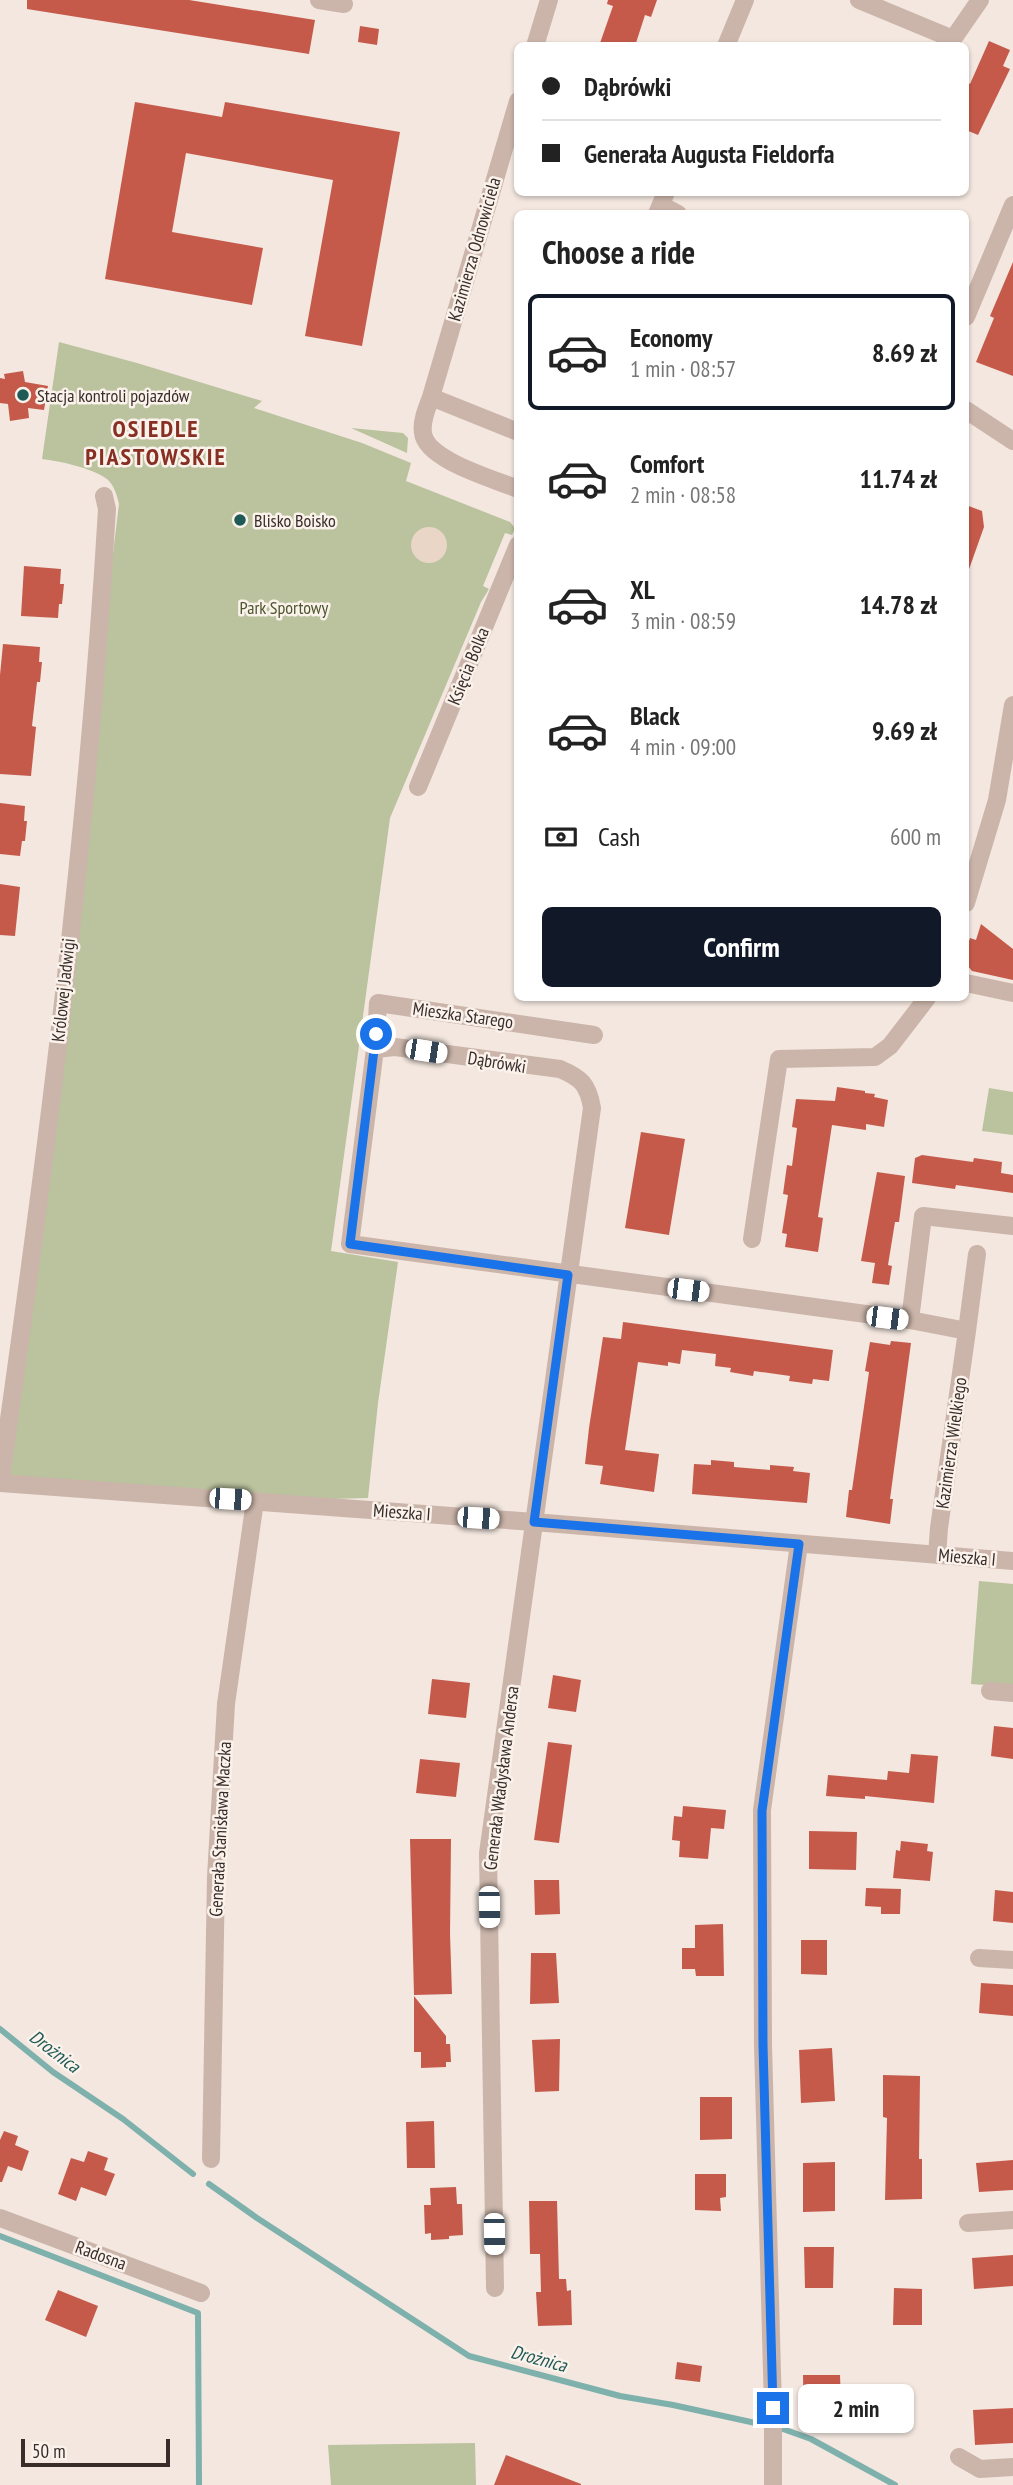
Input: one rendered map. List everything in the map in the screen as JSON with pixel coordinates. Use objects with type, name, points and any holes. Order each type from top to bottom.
[{"type":"street","points":[[319,0],[344,4]]},
{"type":"street","points":[[536,42],[549,0]]},
{"type":"street","points":[[728,42],[746,0]]},
{"type":"street","points":[[859,0],[953,39],[980,0]]},
{"type":"street","name":"Kazimierza Odnowiciela","points":[[431,397],[514,115]]},
{"type":"street","points":[[969,310],[1013,205]]},
{"type":"street","points":[[514,430],[431,397],[423,422],[426,445],[438,456],[514,487]]},
{"type":"street","points":[[969,412],[1013,441]]},
{"type":"street","name":"Królowej Jadwigi","points":[[0,1483],[61,1023],[99,640],[107,509],[104,496]]},
{"type":"street","name":"Księcia Bolka","points":[[418,786],[514,555]]},
{"type":"street","points":[[969,896],[1005,801],[1013,705]]},
{"type":"street","points":[[969,984],[1013,993]]},
{"type":"street","points":[[752,1239],[779,1059],[875,1057],[890,1046],[925,1001]]},
{"type":"street","name":"Mieszka Starego","points":[[375,1049],[378,1003],[594,1035]]},
{"type":"street","name":"Dąbrówki","points":[[375,1049],[395,1047],[535,1068],[560,1069],[578,1077],[590,1093],[592,1108],[534,1522]]},
{"type":"street","points":[[375,1049],[350,1244],[910,1320],[967,1331]]},
{"type":"street","points":[[910,1320],[923,1216],[1013,1226]]},
{"type":"street","name":"Kazimierza Wielkiego","points":[[937,1555],[977,1254]]},
{"type":"street","name":"Mieszka I","points":[[0,1483],[255,1500],[1013,1561]]},
{"type":"street","name":"Generała Stanisława Maczka","points":[[211,2159],[216,1877],[226,1704],[255,1500]]},
{"type":"street","name":"Generała Władysława Andersa","points":[[495,2288],[488,1853],[534,1522]]},
{"type":"street","points":[[773,2485],[763,2045],[762,1811],[799,1544]]},
{"type":"street","points":[[990,1691],[1013,1693]]},
{"type":"street","points":[[979,1958],[1013,1959]]},
{"type":"street","name":"Radosna","points":[[0,2218],[201,2293]]},
{"type":"street","points":[[968,2223],[1013,2220]]},
{"type":"street","points":[[959,2457],[980,2469],[1013,2467]]},
{"type":"green space","name":"Park Sportowy","points":[[59,342],[262,401],[254,408],[362,443],[411,463],[406,481],[510,522],[514,527],[512,535],[505,533],[483,586],[489,589],[481,602],[390,818],[331,1251],[398,1262],[368,1498],[255,1501],[0,1483],[119,504],[112,484],[101,475],[58,461],[42,459]]},
{"type":"green space","points":[[351,428],[403,433],[408,438],[407,453]]},
{"type":"green space","points":[[989,1088],[1013,1092],[1013,1135],[982,1131]]},
{"type":"green space","points":[[979,1581],[1013,1584],[1013,1687],[971,1684]]},
{"type":"green space","points":[[475,2443],[476,2485],[331,2485],[328,2445]]},
{"type":"shaded area","points":[[429,527],[442,532],[447,545],[442,558],[429,563],[416,558],[411,545],[416,532]]},
{"type":"building","points":[[27,0],[189,0],[315,20],[309,54],[27,9]]},
{"type":"building","points":[[608,0],[657,0],[651,17],[645,15],[636,42],[600,42],[613,6],[607,4]]},
{"type":"building","points":[[360,26],[379,29],[377,45],[358,42]]},
{"type":"building","points":[[989,41],[1010,50],[1003,66],[1010,69],[978,135],[969,131],[970,84]]},
{"type":"building","points":[[135,102],[222,117],[225,102],[400,132],[362,346],[305,336],[333,180],[186,153],[172,232],[263,248],[252,305],[105,279]]},
{"type":"building","points":[[1013,262],[1013,376],[976,362],[994,318],[990,316]]},
{"type":"building","name":"Stacja kontroli pojazdów","points":[[23,371],[25,382],[48,386],[44,410],[28,408],[29,418],[10,421],[8,404],[0,403],[0,378],[5,379],[4,374]]},
{"type":"building","points":[[969,506],[982,511],[984,527],[969,569]]},
{"type":"building","points":[[24,566],[61,569],[60,584],[64,584],[58,618],[21,616]]},
{"type":"building","points":[[3,644],[40,647],[39,662],[42,662],[32,726],[36,727],[31,776],[0,774],[0,675]]},
{"type":"building","points":[[0,803],[25,806],[25,841],[22,841],[20,856],[0,854]]},
{"type":"building","points":[[0,884],[20,887],[15,936],[0,935]]},
{"type":"building","points":[[981,924],[1013,949],[1013,980],[972,971],[969,967],[969,941],[970,938],[976,940]]},
{"type":"building","points":[[837,1087],[865,1091],[875,1094],[874,1097],[888,1100],[884,1127],[866,1124],[866,1130],[832,1125],[818,1217],[823,1218],[818,1252],[785,1247],[787,1234],[782,1233],[788,1195],[783,1194],[787,1165],[792,1166],[797,1128],[792,1127],[796,1099],[835,1101]]},
{"type":"building","points":[[641,1132],[685,1139],[669,1235],[625,1228]]},
{"type":"building","points":[[922,1155],[973,1162],[974,1158],[1002,1162],[1001,1173],[1013,1175],[1013,1193],[956,1185],[955,1189],[912,1183],[915,1158]]},
{"type":"building","points":[[877,1172],[905,1176],[899,1222],[895,1222],[888,1265],[892,1266],[889,1285],[872,1283],[875,1263],[861,1261]]},
{"type":"building","points":[[623,1322],[833,1350],[829,1381],[813,1379],[812,1384],[789,1381],[790,1376],[754,1371],[753,1376],[730,1372],[731,1368],[715,1366],[716,1354],[682,1350],[680,1364],[668,1362],[668,1366],[638,1362],[625,1450],[659,1454],[654,1492],[600,1484],[603,1466],[585,1464],[589,1428],[603,1337],[621,1339]]},
{"type":"building","points":[[891,1341],[911,1343],[890,1499],[893,1499],[890,1524],[846,1517],[869,1372],[865,1371],[870,1342],[890,1345]]},
{"type":"building","points":[[711,1460],[734,1462],[734,1467],[770,1470],[770,1465],[794,1467],[793,1471],[810,1473],[807,1503],[692,1494],[694,1464],[711,1465]]},
{"type":"building","points":[[553,1675],[581,1680],[576,1712],[548,1708]]},
{"type":"building","points":[[432,1679],[470,1683],[466,1718],[428,1714]]},
{"type":"building","points":[[994,1726],[1013,1728],[1013,1759],[991,1756]]},
{"type":"building","points":[[548,1742],[572,1745],[559,1843],[534,1840]]},
{"type":"building","points":[[911,1754],[938,1756],[934,1803],[865,1796],[865,1799],[826,1796],[828,1775],[887,1780],[888,1771],[909,1773]]},
{"type":"building","points":[[420,1759],[460,1763],[456,1797],[416,1793]]},
{"type":"building","points":[[683,1806],[726,1810],[724,1829],[711,1828],[708,1859],[679,1857],[680,1841],[672,1840],[674,1816],[682,1817]]},
{"type":"building","points":[[809,1831],[857,1832],[856,1870],[809,1869]]},
{"type":"building","points":[[410,1839],[451,1839],[452,1994],[414,1995]]},
{"type":"building","points":[[901,1841],[928,1844],[927,1851],[933,1852],[930,1881],[893,1878],[896,1850],[900,1851]]},
{"type":"building","points":[[534,1880],[559,1880],[560,1914],[535,1915]]},
{"type":"building","points":[[866,1888],[901,1889],[900,1914],[881,1914],[881,1907],[865,1906]]},
{"type":"building","points":[[995,1890],[1013,1892],[1013,1923],[993,1921]]},
{"type":"building","points":[[723,1924],[724,1976],[696,1976],[695,1969],[682,1969],[682,1948],[695,1948],[695,1925]]},
{"type":"building","points":[[801,1940],[827,1940],[827,1975],[801,1974]]},
{"type":"building","points":[[531,1953],[556,1953],[559,2003],[530,2004]]},
{"type":"building","points":[[981,1983],[1013,1985],[1013,2016],[979,2013]]},
{"type":"building","points":[[414,1996],[446,2036],[446,2044],[450,2044],[451,2062],[446,2062],[446,2067],[421,2068],[421,2052],[414,2052]]},
{"type":"building","points":[[560,2039],[559,2091],[535,2092],[532,2040]]},
{"type":"building","points":[[832,2048],[835,2101],[801,2103],[799,2050]]},
{"type":"building","points":[[883,2075],[920,2076],[919,2159],[922,2159],[922,2199],[885,2200],[887,2118],[883,2117]]},
{"type":"building","points":[[700,2097],[732,2097],[732,2139],[700,2140]]},
{"type":"building","points":[[434,2121],[435,2168],[407,2168],[406,2122]]},
{"type":"building","points":[[4,2131],[18,2136],[15,2145],[29,2151],[22,2171],[8,2166],[0,2182],[0,2140]]},
{"type":"building","points":[[88,2151],[108,2158],[104,2170],[115,2174],[106,2196],[81,2187],[76,2201],[58,2194],[71,2158],[84,2162]]},
{"type":"building","points":[[1013,2160],[1013,2190],[979,2192],[976,2163]]},
{"type":"building","points":[[835,2162],[835,2211],[803,2212],[803,2163]]},
{"type":"building","points":[[695,2174],[726,2174],[726,2197],[720,2198],[721,2211],[695,2210]]},
{"type":"building","points":[[456,2187],[457,2204],[462,2204],[463,2235],[431,2240],[431,2233],[425,2234],[424,2205],[431,2205],[430,2188]]},
{"type":"building","points":[[529,2201],[557,2201],[559,2279],[566,2279],[567,2291],[571,2290],[572,2325],[538,2326],[536,2292],[541,2292],[540,2254],[530,2254]]},
{"type":"building","points":[[804,2247],[834,2247],[833,2288],[805,2288]]},
{"type":"building","points":[[1013,2255],[1013,2286],[974,2289],[972,2258]]},
{"type":"building","points":[[894,2288],[922,2289],[922,2325],[893,2325]]},
{"type":"building","points":[[58,2290],[98,2306],[86,2337],[45,2320]]},
{"type":"building","points":[[677,2362],[702,2366],[700,2382],[675,2379]]},
{"type":"building","points":[[803,2375],[840,2375],[842,2429],[804,2429]]},
{"type":"building","points":[[1013,2408],[1013,2443],[975,2445],[973,2410]]},
{"type":"building","points":[[506,2455],[581,2484],[581,2485],[494,2485]]},
{"type":"waterway","name":"Drożnica","points":[[0,2029],[53,2072],[123,2119],[193,2174]]},
{"type":"waterway","name":"Drożnica","points":[[209,2184],[469,2356],[620,2396],[783,2429],[811,2439],[895,2485]]},
{"type":"waterway","points":[[0,2236],[198,2313],[199,2485]]},
{"type":"place","name":"Stacja kontroli pojazdów","points":[[23,395]]},
{"type":"place","name":"Blisko Boisko","points":[[240,520]]},
{"type":"district","name":"OSIEDLE PIASTOWSKIE","points":[[156,442]]},
{"type":"route","points":[[376,1034],[350,1244],[568,1275],[534,1522],[799,1544],[762,1811],[763,2045],[773,2408]]}]
